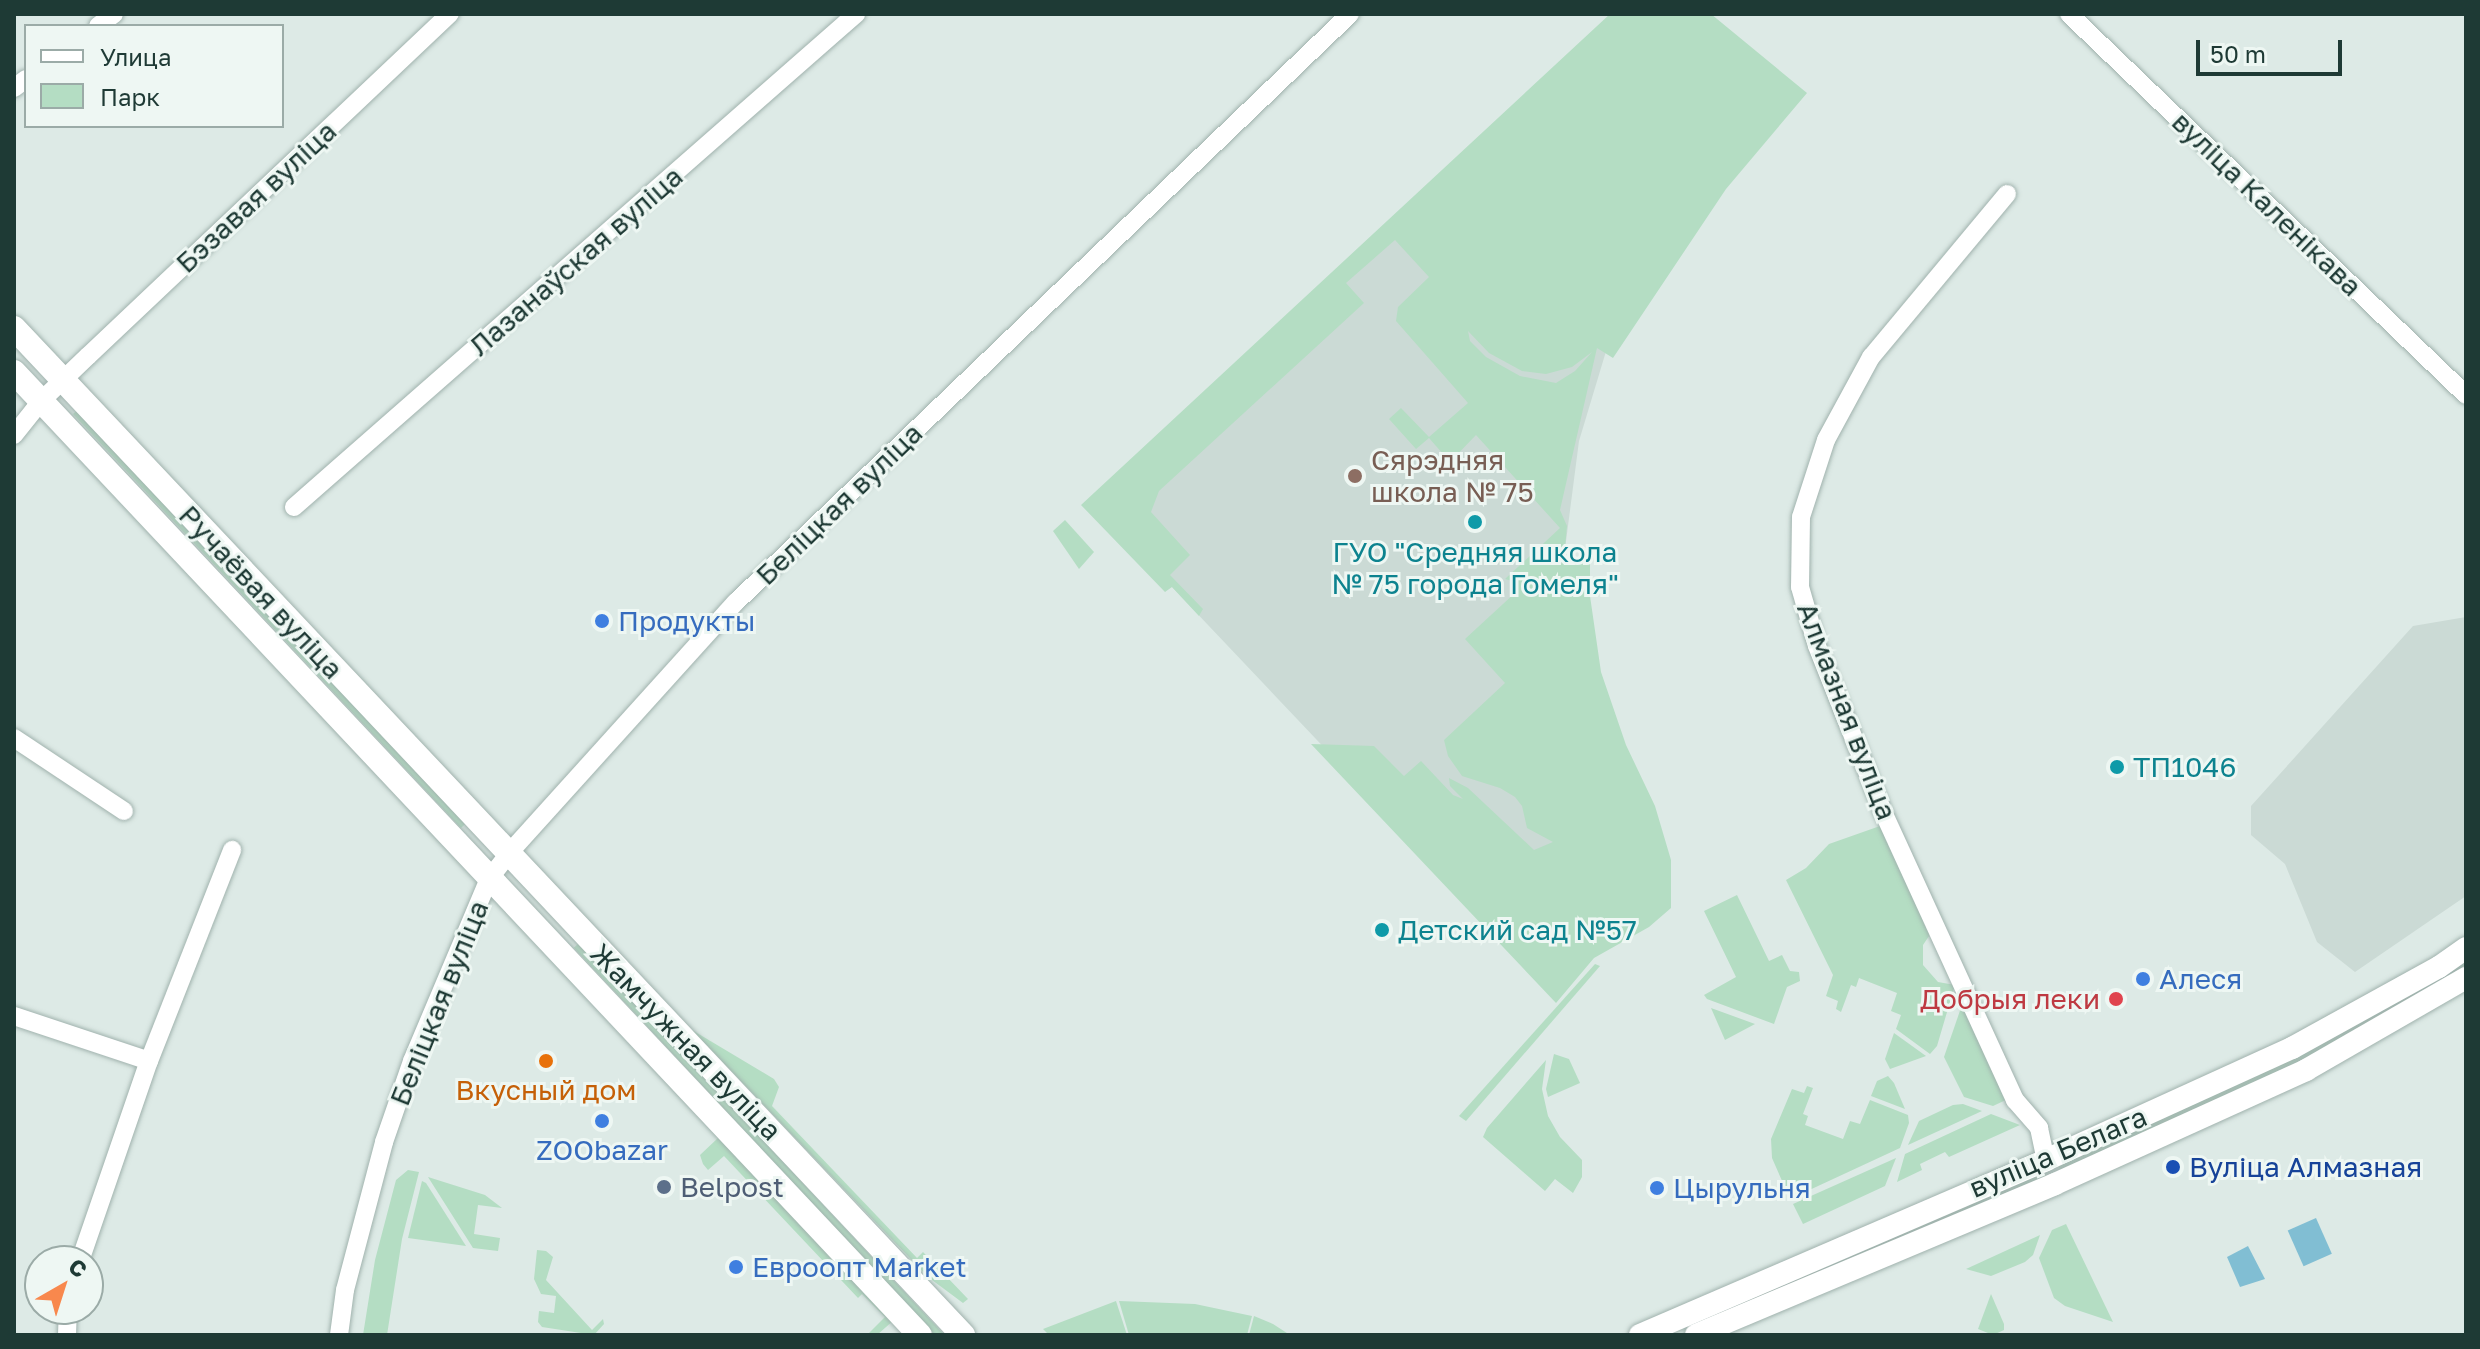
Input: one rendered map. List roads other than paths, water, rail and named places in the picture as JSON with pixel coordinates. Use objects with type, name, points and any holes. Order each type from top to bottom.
[{"type":"main road","name":"Ручаёвая вуліца","points":[[14,328],[509,853]]},
{"type":"main road","name":"Ручаёвая вуліца","points":[[14,372],[489,879]]},
{"type":"main road","name":"Жамчужная вуліца","points":[[509,853],[963,1335]]},
{"type":"main road","name":"Жамчужная вуліца","points":[[489,879],[920,1335]]},
{"type":"street","name":"Бэзавая вуліца","points":[[14,435],[41,401],[450,14]]},
{"type":"street","name":"Лазанаўская вуліца","points":[[294,507],[856,14]]},
{"type":"street","name":"Беліцкая вуліца","points":[[339,1335],[345,1290],[384,1142],[412,1061],[489,879],[736,602],[1350,14]]},
{"type":"street","name":"вуліца Каленікава","points":[[2069,14],[2466,395]]},
{"type":"street","name":"Алмазная вуліца","points":[[2007,194],[1871,357],[1826,440],[1801,517],[1800,587],[1817,646],[1884,814],[2015,1100],[2039,1128],[2046,1160]]},
{"type":"street","points":[[14,738],[124,811]]},
{"type":"street","points":[[86,1245],[149,1061],[232,850]]},
{"type":"street","name":"вуліца Белага","points":[[1640,1335],[2046,1160],[2292,1048],[2439,967],[2466,948]]},
{"type":"street","name":"вуліца Белага","points":[[1696,1335],[2035,1192],[2306,1070],[2466,978]]},
{"type":"street","points":[[14,1016],[149,1061]]},
{"type":"water","points":[[2316,1218],[2332,1254],[2304,1266],[2288,1231]]},
{"type":"water","points":[[2248,1246],[2265,1279],[2240,1287],[2227,1257]]},
{"type":"place","name":"Сярэдняя школа № 75","points":[[1355,476]]},
{"type":"place","name":"ГУО \"Средняя школа № 75 города Гомеля\"","points":[[1475,522]]},
{"type":"place","name":"Продукты","points":[[602,621]]},
{"type":"place","name":"ТП1046","points":[[2117,767]]},
{"type":"place","name":"Детский сад №57","points":[[1382,930]]},
{"type":"place","name":"Алеся","points":[[2143,979]]},
{"type":"place","name":"Добрыя леки","points":[[2116,999]]},
{"type":"place","name":"Вкусный дом","points":[[546,1061]]},
{"type":"place","name":"ZOObazar","points":[[602,1121]]},
{"type":"place","name":"Вуліца Алмазная","points":[[2173,1167]]},
{"type":"place","name":"Belpost","points":[[664,1187]]},
{"type":"place","name":"Цырульня","points":[[1657,1188]]},
{"type":"place","name":"Евроопт Market","points":[[736,1267]]}]
